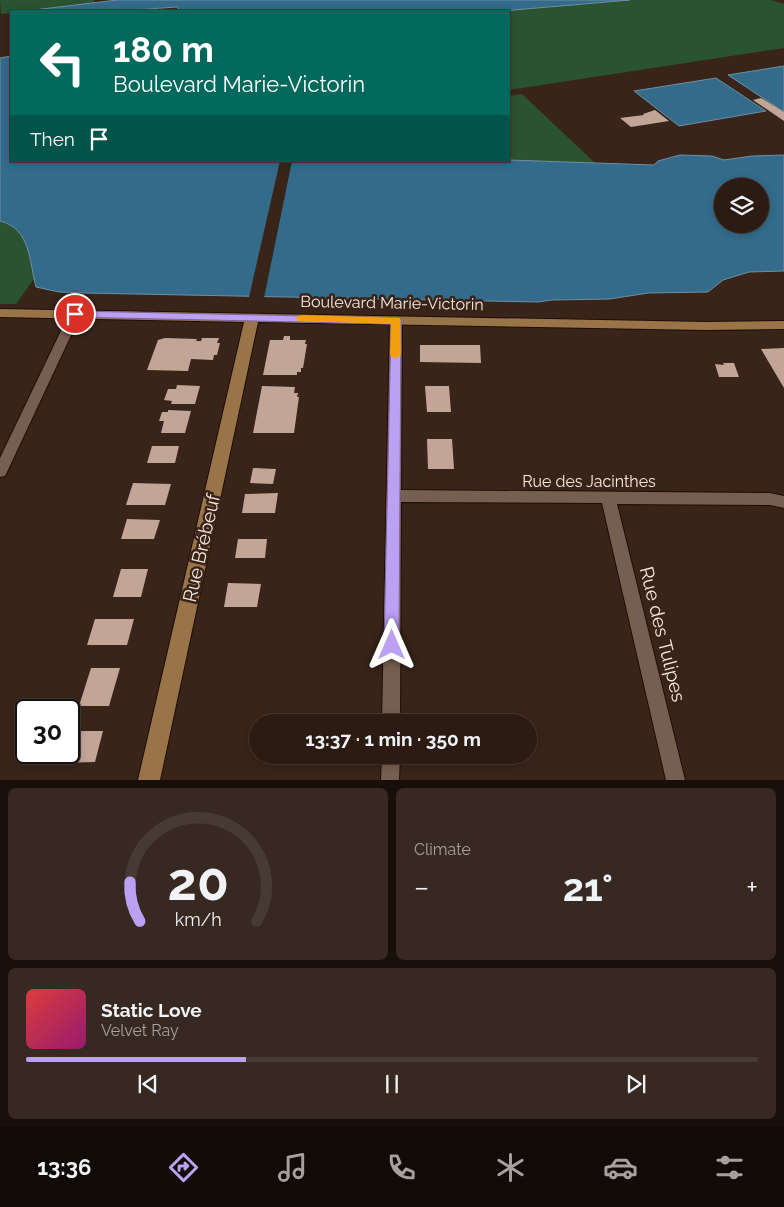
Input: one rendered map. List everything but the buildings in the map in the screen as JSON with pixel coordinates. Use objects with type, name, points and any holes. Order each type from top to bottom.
[{"type":"street","name":"Boulevard Marie-Victorin","points":[[0,313],[718,326],[784,325]]},
{"type":"street","points":[[0,472],[5,449],[75,314]]},
{"type":"street","name":"Rue Brébeuf","points":[[150,780],[252,317]]},
{"type":"street","points":[[391,714],[396,320]]},
{"type":"street","name":"Rue des Jacinthes","points":[[394,496],[770,499],[784,502]]},
{"type":"street","name":"Rue des Tulipes","points":[[608,498],[676,780]]},
{"type":"street","points":[[390,764],[390,780]]},
{"type":"green space","points":[[0,0],[94,0],[95,3],[35,10],[10,10],[10,13],[1,14]]},
{"type":"green space","points":[[630,0],[771,0],[784,4],[784,48],[510,90],[510,10]]},
{"type":"green space","points":[[522,94],[596,164],[510,160],[510,96]]},
{"type":"green space","points":[[0,221],[9,225],[22,236],[31,261],[34,279],[16,304],[0,304]]},
{"type":"water","points":[[117,0],[630,0],[510,10],[179,10],[177,7],[134,10],[33,10]]},
{"type":"water","points":[[10,56],[10,162],[510,162],[510,160],[654,165],[658,161],[680,155],[712,156],[724,160],[752,156],[784,155],[784,271],[749,272],[723,280],[708,292],[648,293],[610,299],[538,302],[59,292],[36,287],[27,247],[18,231],[0,221],[0,58]]},
{"type":"water","points":[[784,66],[784,112],[728,75]]},
{"type":"water","points":[[716,78],[766,111],[679,126],[634,91]]},
{"type":"pier","points":[[280,162],[292,162],[264,298],[249,297]]},
{"type":"slow traffic","points":[[302,318],[396,320],[395,355]]},
{"type":"route","points":[[75,314],[396,320],[392,645]]}]
